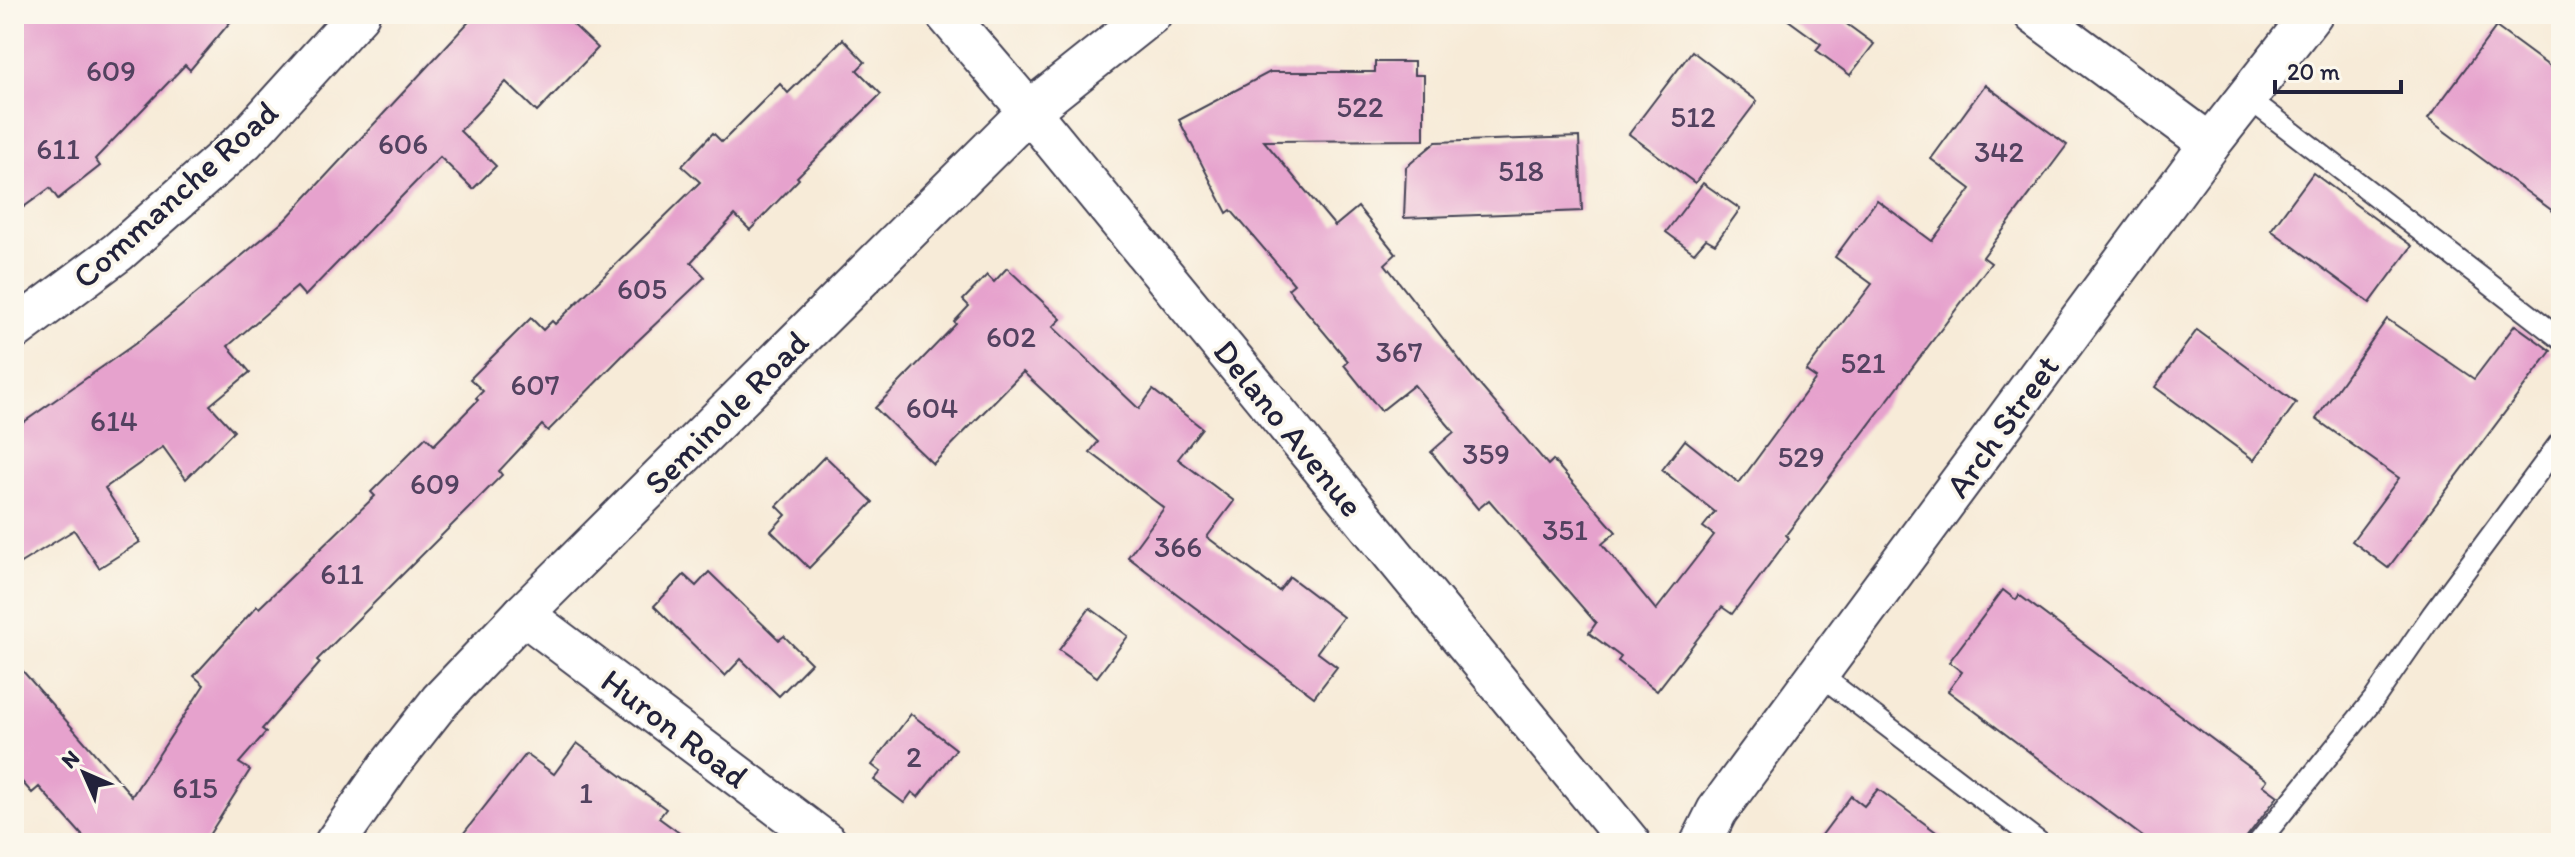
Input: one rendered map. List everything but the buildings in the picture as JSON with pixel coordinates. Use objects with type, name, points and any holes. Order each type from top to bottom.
[{"type":"street","name":"Commanche Road","points":[[14,330],[118,252],[244,141],[359,14]]},
{"type":"street","name":"Delano Avenue","points":[[946,14],[1630,843]]},
{"type":"street","name":"Seminole Road","points":[[335,843],[440,701],[523,614],[1029,111],[1151,14]]},
{"type":"street","points":[[2034,14],[2210,144]]},
{"type":"street","name":"Arch Street","points":[[1701,843],[1717,811],[2210,144],[2312,14]]},
{"type":"street","name":"Huron Road","points":[[523,614],[827,843]]},
{"type":"lane","points":[[2248,98],[2561,339]]},
{"type":"lane","points":[[2258,843],[2374,699],[2561,441]]},
{"type":"lane","points":[[1819,674],[2040,843]]}]
